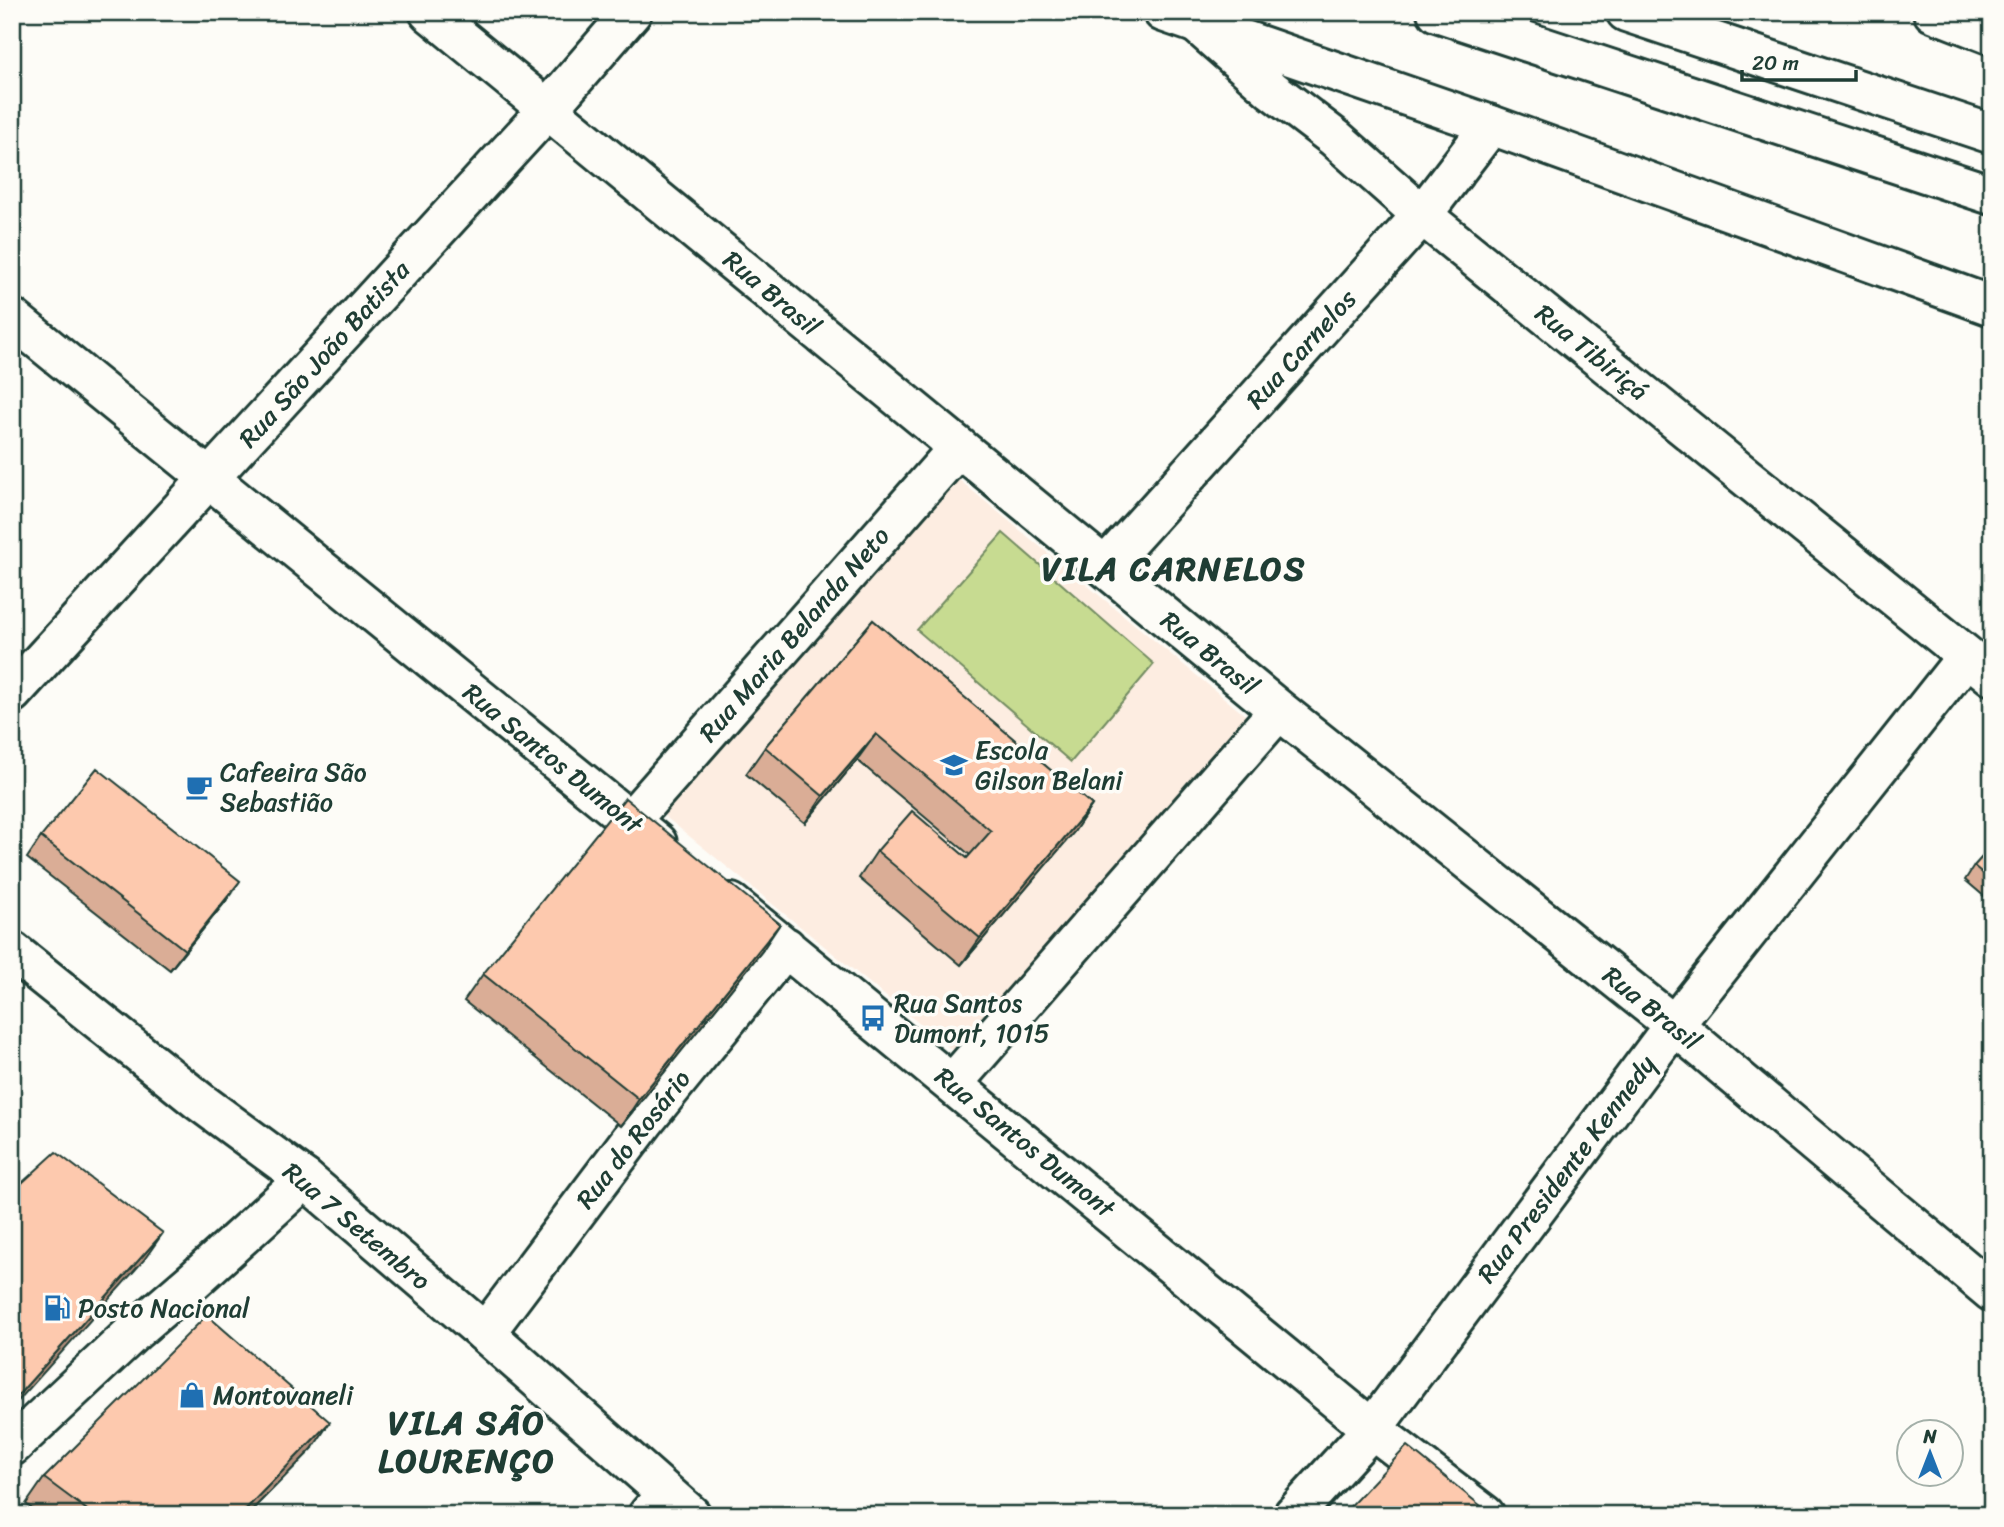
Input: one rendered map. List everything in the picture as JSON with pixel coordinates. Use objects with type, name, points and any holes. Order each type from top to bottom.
[{"type":"main road","name":"Rua Brasil","points":[[429,12],[1279,710],[1674,1025],[1992,1292]]},
{"type":"main road","name":"Rua São João Batista","points":[[12,693],[548,108],[632,12]]},
{"type":"main road","points":[[1437,12],[1992,195]]},
{"type":"main road","points":[[1626,12],[1992,134]]},
{"type":"main road","points":[[1933,12],[1992,35]]},
{"type":"main road","points":[[1180,18],[1491,125],[1992,306]]},
{"type":"main road","name":"Rua Tibiriçá","points":[[1180,18],[1335,138],[1422,215],[1979,666]]},
{"type":"main road","name":"Rua Carnelos","points":[[1105,567],[1422,215],[1491,125]]},
{"type":"main road","name":"Rua Santos Dumont","points":[[12,318],[953,1083],[1373,1429],[1485,1515]]},
{"type":"main road","name":"Rua Maria Belanda Neto","points":[[629,821],[959,447]]},
{"type":"main road","name":"Rua Presidente Kennedy","points":[[1293,1515],[1373,1429],[1674,1025],[1979,666]]},
{"type":"main road","points":[[953,1083],[1279,710]]},
{"type":"main road","name":"Rua do Rosário","points":[[485,1333],[644,1122],[786,947]]},
{"type":"main road","name":"Rua 7 Setembro","points":[[12,951],[199,1101],[305,1179],[485,1333],[668,1508]]},
{"type":"main road","points":[[12,1446],[136,1330],[305,1179]]},
{"type":"shaded area","name":"Escola Gilson Belani","points":[[958,479],[1246,716],[953,1051],[662,814]]},
{"type":"green space","points":[[1003,533],[1154,664],[1071,762],[917,630]]},
{"type":"building","points":[[873,620],[1092,805],[980,938],[877,851],[912,811],[967,858],[991,831],[876,734],[823,796],[765,747]]},
{"type":"building","points":[[97,768],[240,881],[185,950],[41,837]]},
{"type":"building","points":[[625,798],[780,924],[639,1099],[483,974]]},
{"type":"building","points":[[1992,846],[1992,881],[1974,866]]},
{"type":"building","name":"Posto Nacional","points":[[56,1152],[163,1233],[12,1402],[12,1192]]},
{"type":"building","name":"Montovaneli","points":[[207,1315],[330,1422],[240,1515],[94,1515],[44,1478]]},
{"type":"building","points":[[1407,1446],[1492,1515],[1342,1515]]},
{"type":"place","name":"Escola Gilson Belani","points":[[954,765]]},
{"type":"place","name":"Cafeeira São Sebastião","points":[[199,787]]},
{"type":"place","name":"Rua Santos Dumont, 1015","points":[[873,1018]]},
{"type":"place","name":"Posto Nacional","points":[[57,1308]]},
{"type":"place","name":"Montovaneli","points":[[192,1395]]},
{"type":"district","name":"VILA CARNELOS","points":[[1174,568]]},
{"type":"district","name":"VILA SÃO LOURENÇO","points":[[467,1441]]}]
